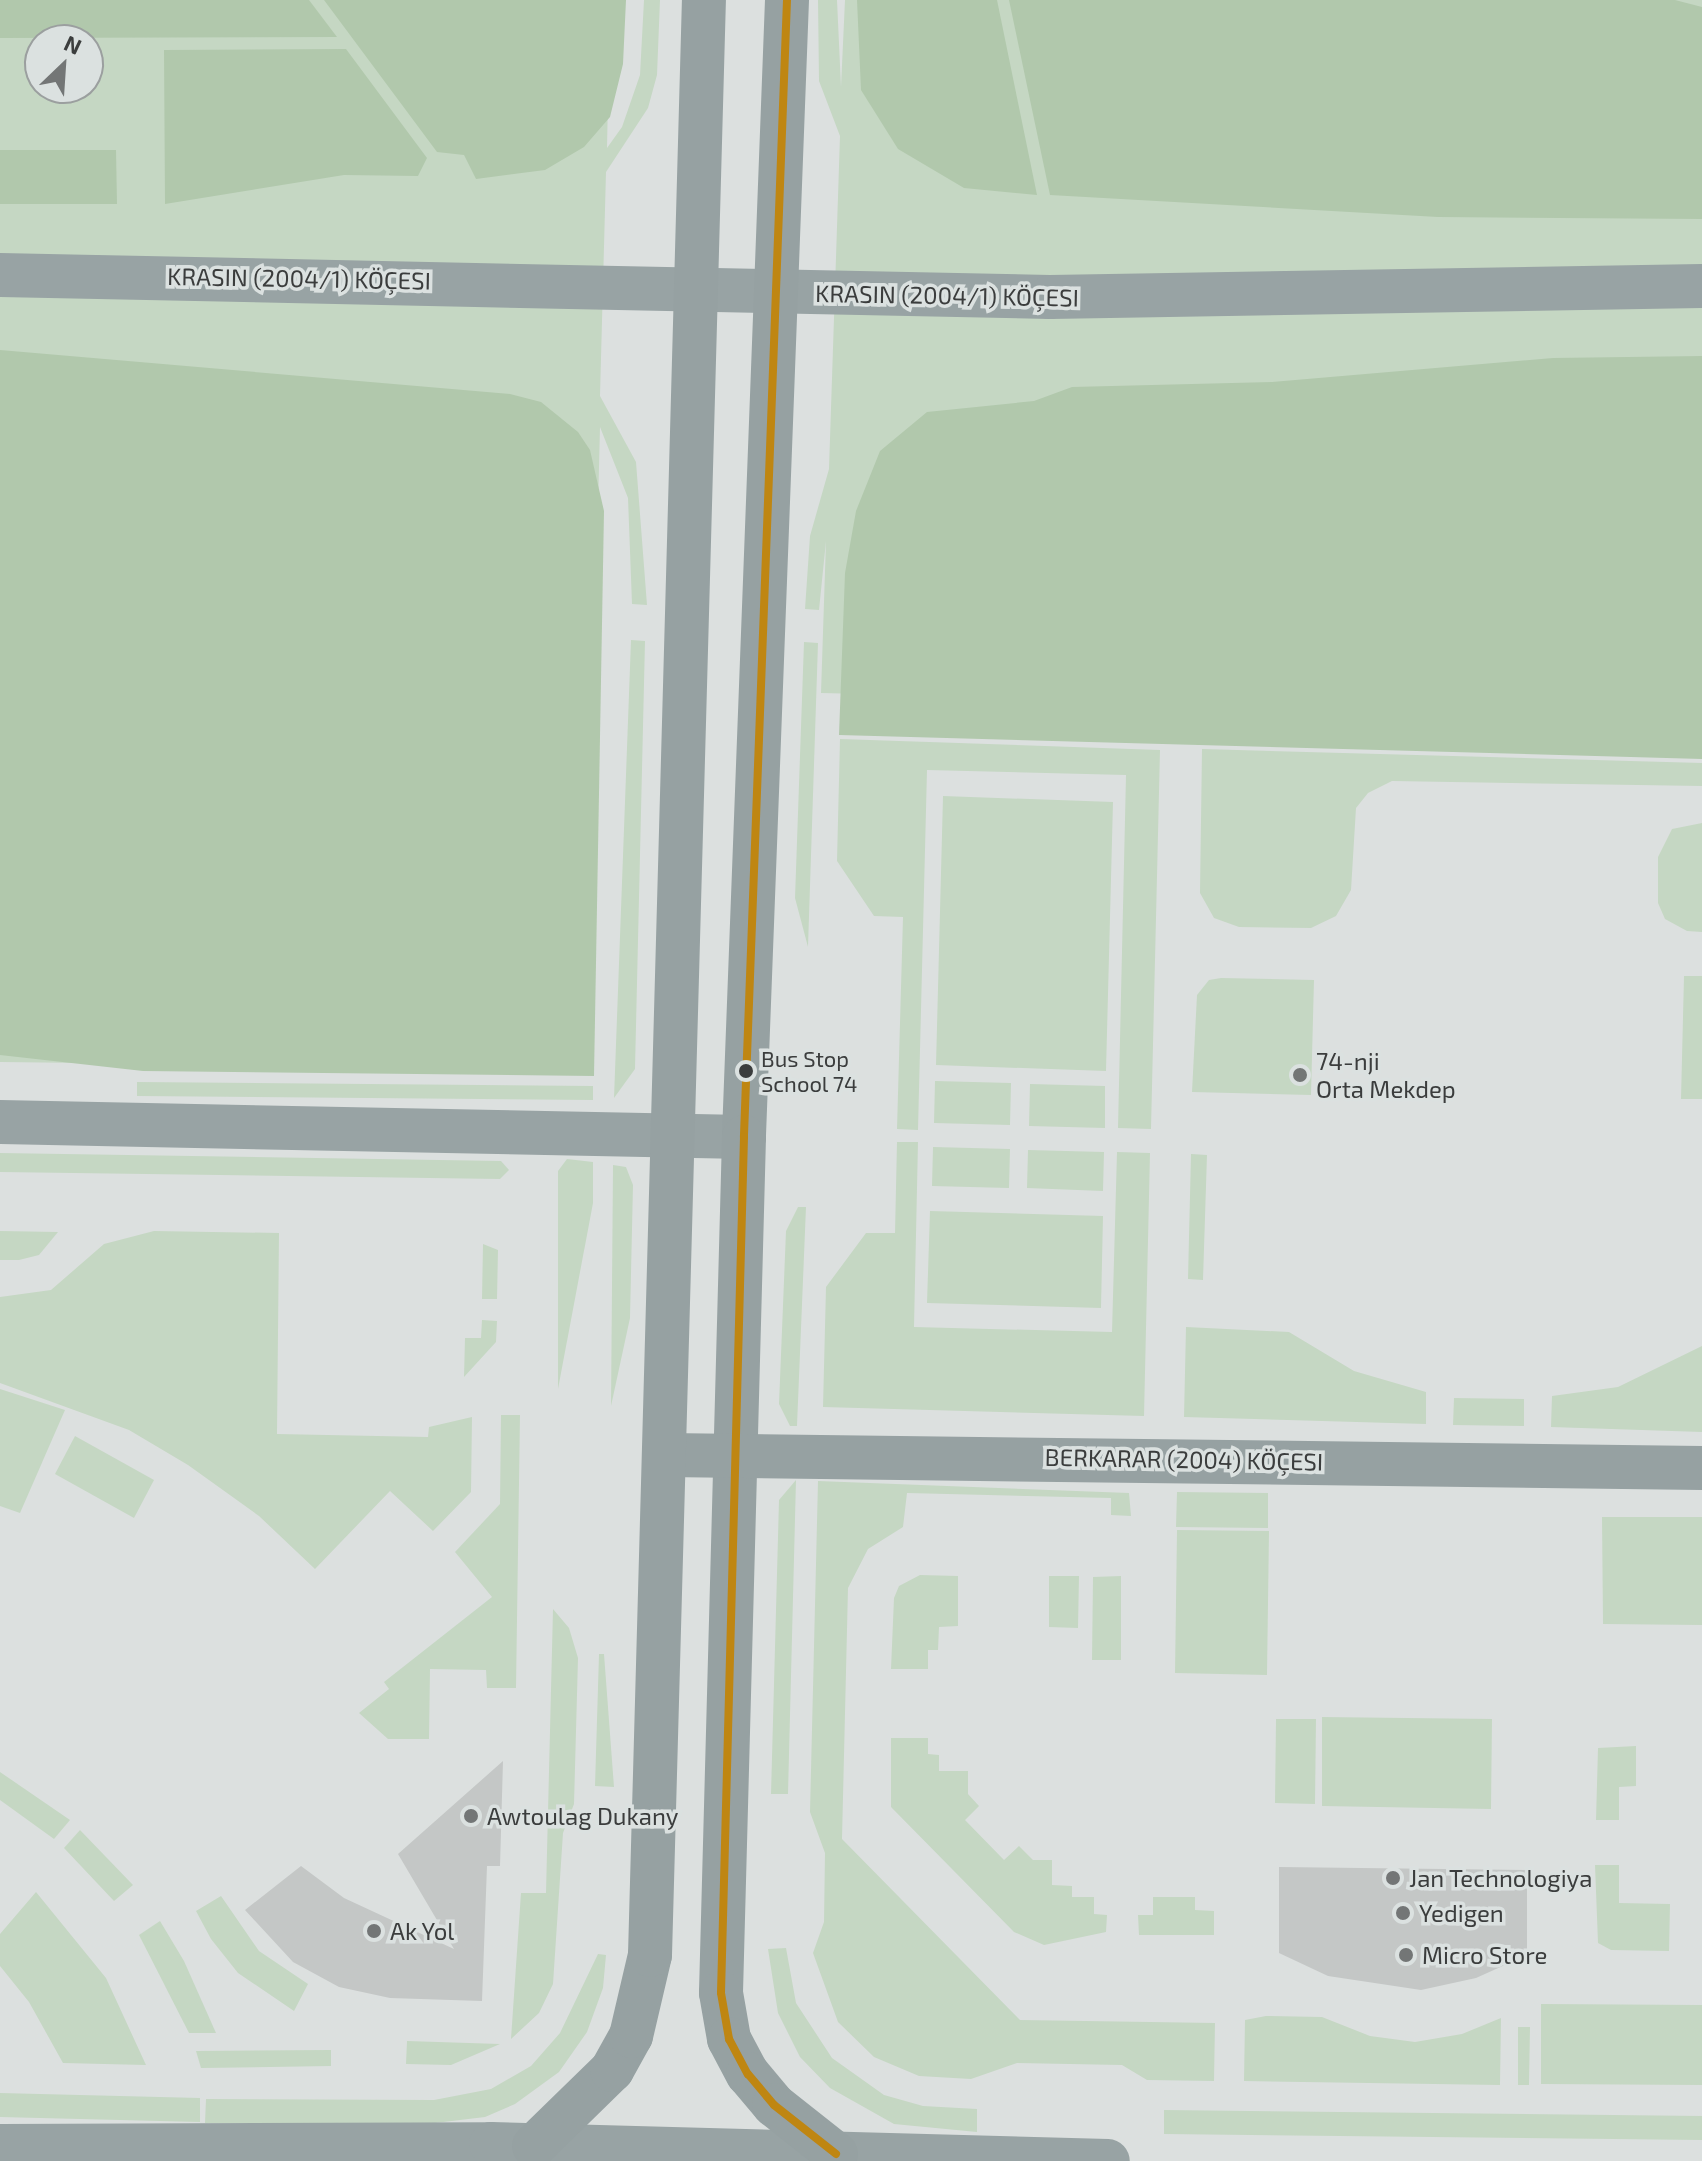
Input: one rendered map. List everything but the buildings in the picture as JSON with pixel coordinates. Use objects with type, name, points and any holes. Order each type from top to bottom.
[{"type":"street","points":[[534,2146],[612,2070],[631,2036],[643,1993],[676,1133],[704,0]]},
{"type":"street","points":[[787,0],[744,1137],[721,1993],[729,2039],[748,2074],[774,2105],[836,2154]]},
{"type":"street","name":"KRASIN (2004/1) KÖÇESI","points":[[0,275],[1050,297],[1702,286]]},
{"type":"street","points":[[0,1122],[676,1133],[744,1137]]},
{"type":"street","name":"BERKARAR (2004) KÖÇESI","points":[[666,1455],[1702,1468]]},
{"type":"street","points":[[0,2146],[87,2154],[534,2146],[1108,2161]]},
{"type":"green space","points":[[0,0],[610,0],[607,148],[622,127],[640,75],[644,0],[660,0],[657,75],[648,108],[606,172],[600,396],[636,462],[647,605],[632,604],[628,498],[600,427],[584,1069],[0,1062]]},
{"type":"green space","points":[[0,0],[309,0],[337,37],[104,38],[104,24],[24,24],[24,38],[0,38]]},
{"type":"green space","points":[[324,0],[626,0],[623,64],[610,117],[584,147],[545,170],[476,179],[464,155],[437,152]]},
{"type":"green space","points":[[818,0],[837,0],[841,87],[845,0],[1702,0],[1702,714],[821,693],[826,541],[819,610],[805,609],[810,536],[829,469],[840,136],[819,81]]},
{"type":"green space","points":[[857,0],[997,0],[1037,195],[964,188],[898,149],[861,90]]},
{"type":"green space","points":[[1009,0],[1675,0],[1702,7],[1702,219],[1438,217],[1050,195]]},
{"type":"green space","points":[[346,49],[427,158],[418,176],[344,175],[165,204],[164,50]]},
{"type":"green space","points":[[0,150],[116,150],[117,204],[0,204]]},
{"type":"green space","points":[[0,350],[510,394],[541,402],[578,432],[590,450],[604,511],[594,1076],[143,1071],[0,1055]]},
{"type":"green space","points":[[1702,356],[1702,759],[839,735],[845,573],[856,511],[880,451],[927,412],[1034,401],[1072,387],[1272,382],[1553,358]]},
{"type":"green space","points":[[631,640],[645,641],[635,1069],[614,1098]]},
{"type":"green space","points":[[804,642],[818,643],[808,947],[795,898]]},
{"type":"green space","points":[[840,739],[1160,750],[1151,1129],[1118,1128],[1126,775],[927,770],[918,1130],[897,1129],[903,917],[874,916],[837,861]]},
{"type":"green space","points":[[1202,749],[1702,763],[1702,786],[1392,781],[1368,793],[1356,808],[1351,890],[1336,916],[1311,928],[1239,927],[1214,918],[1200,893]]},
{"type":"green space","points":[[943,796],[1113,802],[1106,1071],[936,1065]]},
{"type":"green space","points":[[1702,823],[1702,932],[1687,931],[1665,919],[1658,903],[1658,857],[1672,829]]},
{"type":"green space","points":[[1684,976],[1702,976],[1702,1099],[1681,1099]]},
{"type":"green space","points":[[1209,980],[1314,980],[1311,1095],[1192,1092],[1197,995]]},
{"type":"green space","points":[[935,1081],[1011,1083],[1010,1125],[934,1123]]},
{"type":"green space","points":[[137,1082],[593,1086],[593,1100],[137,1096]]},
{"type":"green space","points":[[1030,1084],[1105,1086],[1105,1128],[1029,1126]]},
{"type":"green space","points":[[897,1142],[918,1142],[914,1327],[1112,1332],[1117,1152],[1150,1153],[1144,1416],[823,1407],[826,1287],[866,1233],[895,1233]]},
{"type":"green space","points":[[933,1147],[1010,1149],[1009,1188],[932,1186]]},
{"type":"green space","points":[[1028,1150],[1104,1152],[1103,1191],[1027,1188]]},
{"type":"green space","points":[[0,1153],[501,1161],[509,1170],[500,1179],[0,1172]]},
{"type":"green space","points":[[1191,1154],[1207,1155],[1203,1280],[1188,1279]]},
{"type":"green space","points":[[567,1159],[593,1162],[593,1203],[558,1389],[558,1171]]},
{"type":"green space","points":[[613,1165],[626,1167],[633,1185],[630,1318],[611,1406]]},
{"type":"green space","points":[[798,1207],[806,1207],[797,1426],[790,1426],[779,1404],[786,1231]]},
{"type":"green space","points":[[930,1211],[1103,1216],[1101,1308],[927,1303]]},
{"type":"green space","points":[[0,1231],[58,1232],[39,1255],[19,1260],[0,1260]]},
{"type":"green space","points":[[154,1231],[279,1233],[277,1434],[428,1437],[429,1427],[472,1417],[471,1492],[433,1531],[390,1491],[315,1569],[259,1516],[188,1465],[129,1430],[0,1383],[0,1297],[51,1290],[104,1244]]},
{"type":"green space","points":[[483,1244],[498,1250],[497,1299],[482,1299]]},
{"type":"green space","points":[[482,1320],[497,1321],[496,1342],[464,1377],[465,1338],[481,1338]]},
{"type":"green space","points":[[1186,1327],[1289,1332],[1354,1371],[1426,1392],[1426,1424],[1184,1417]]},
{"type":"green space","points":[[1702,1346],[1702,1432],[1551,1427],[1552,1396],[1618,1387]]},
{"type":"green space","points":[[0,1389],[65,1410],[20,1513],[0,1506]]},
{"type":"green space","points":[[1454,1398],[1524,1399],[1524,1426],[1453,1425]]},
{"type":"green space","points":[[501,1415],[520,1415],[516,1688],[487,1688],[486,1670],[430,1669],[429,1739],[388,1739],[359,1713],[389,1689],[384,1682],[492,1597],[455,1552],[500,1504]]},
{"type":"green space","points":[[75,1436],[154,1480],[134,1518],[55,1474]]},
{"type":"green space","points":[[796,1480],[788,1794],[771,1794],[779,1500]]},
{"type":"green space","points":[[818,1481],[1129,1493],[1131,1516],[1111,1515],[1111,1498],[907,1493],[903,1527],[868,1549],[848,1588],[842,1839],[1020,2020],[1215,2023],[1214,2081],[1147,2080],[1122,2065],[1017,2063],[971,2079],[919,2076],[874,2057],[838,2022],[813,1953],[824,1922],[825,1853],[810,1812]]},
{"type":"green space","points":[[1177,1492],[1268,1493],[1268,1528],[1176,1527]]},
{"type":"green space","points":[[1602,1517],[1702,1517],[1702,1625],[1603,1624]]},
{"type":"green space","points":[[1177,1530],[1269,1531],[1267,1675],[1175,1673]]},
{"type":"green space","points":[[920,1575],[958,1576],[958,1626],[939,1627],[938,1650],[928,1650],[928,1669],[891,1669],[894,1598],[899,1586]]},
{"type":"green space","points":[[1049,1576],[1079,1576],[1078,1628],[1049,1627]]},
{"type":"green space","points":[[1121,1576],[1121,1660],[1092,1660],[1093,1577]]},
{"type":"green space","points":[[553,1609],[569,1628],[578,1658],[574,1804],[563,1833],[553,1984],[539,2013],[511,2039],[521,1893],[546,1893]]},
{"type":"green space","points":[[599,1654],[604,1654],[614,1787],[595,1786]]},
{"type":"green space","points":[[1322,1717],[1492,1719],[1491,1809],[1322,1806]]},
{"type":"green space","points":[[1276,1719],[1316,1719],[1315,1804],[1275,1803]]},
{"type":"green space","points":[[891,1738],[928,1738],[928,1754],[939,1755],[939,1771],[968,1771],[968,1794],[979,1806],[965,1820],[1004,1860],[1019,1846],[1033,1860],[1052,1860],[1052,1885],[1072,1886],[1072,1897],[1094,1897],[1094,1914],[1107,1915],[1106,1932],[1044,1945],[1014,1932],[891,1807]]},
{"type":"green space","points":[[1636,1746],[1636,1786],[1619,1787],[1619,1820],[1596,1820],[1598,1748]]},
{"type":"green space","points":[[0,1772],[70,1820],[54,1839],[0,1800]]},
{"type":"green space","points":[[80,1830],[133,1885],[114,1901],[64,1848]]},
{"type":"green space","points":[[1595,1865],[1619,1865],[1619,1903],[1670,1904],[1669,1951],[1611,1950],[1598,1943]]},
{"type":"green space","points":[[36,1892],[106,1978],[146,2065],[63,2063],[29,2002],[0,1966],[0,1934]]},
{"type":"green space","points":[[221,1896],[259,1951],[308,1984],[294,2011],[238,1973],[211,1939],[196,1911]]},
{"type":"green space","points":[[1153,1897],[1195,1897],[1195,1910],[1214,1911],[1214,1935],[1139,1935],[1138,1915],[1153,1915]]},
{"type":"green space","points":[[160,1921],[184,1961],[216,2033],[189,2033],[139,1935]]},
{"type":"green space","points":[[786,1948],[796,2003],[832,2058],[884,2095],[923,2106],[977,2109],[977,2132],[894,2124],[830,2088],[800,2057],[778,2013],[768,1949]]},
{"type":"green space","points":[[598,1954],[606,1955],[603,1988],[587,2032],[559,2072],[515,2104],[485,2117],[435,2123],[205,2123],[206,2099],[434,2100],[491,2089],[531,2066],[560,2033]]},
{"type":"green space","points":[[1541,2004],[1702,2005],[1702,2085],[1541,2084]]},
{"type":"green space","points":[[1266,2016],[1322,2017],[1370,2036],[1415,2042],[1462,2034],[1501,2018],[1500,2085],[1244,2081],[1245,2020]]},
{"type":"green space","points":[[1518,2027],[1530,2027],[1529,2085],[1518,2085]]},
{"type":"green space","points":[[407,2041],[500,2044],[451,2065],[406,2064]]},
{"type":"green space","points":[[331,2050],[331,2066],[201,2068],[196,2051]]},
{"type":"green space","points":[[0,2093],[200,2098],[200,2122],[0,2117]]},
{"type":"green space","points":[[1164,2110],[1702,2116],[1702,2140],[1164,2134]]},
{"type":"transit line","points":[[787,0],[744,1137],[721,1993],[729,2039],[748,2074],[774,2105],[836,2154]]},
{"type":"place","name":"Bus Stop School 74","points":[[746,1071]]},
{"type":"place","name":"74-nji Orta Mekdep","points":[[1300,1075]]},
{"type":"place","name":"Awtoulag Dukany","points":[[471,1816]]},
{"type":"place","name":"Jan Technologiya","points":[[1393,1878]]},
{"type":"place","name":"Yedigen","points":[[1403,1913]]},
{"type":"place","name":"Ak Yol","points":[[374,1931]]},
{"type":"place","name":"Micro Store","points":[[1406,1955]]}]
